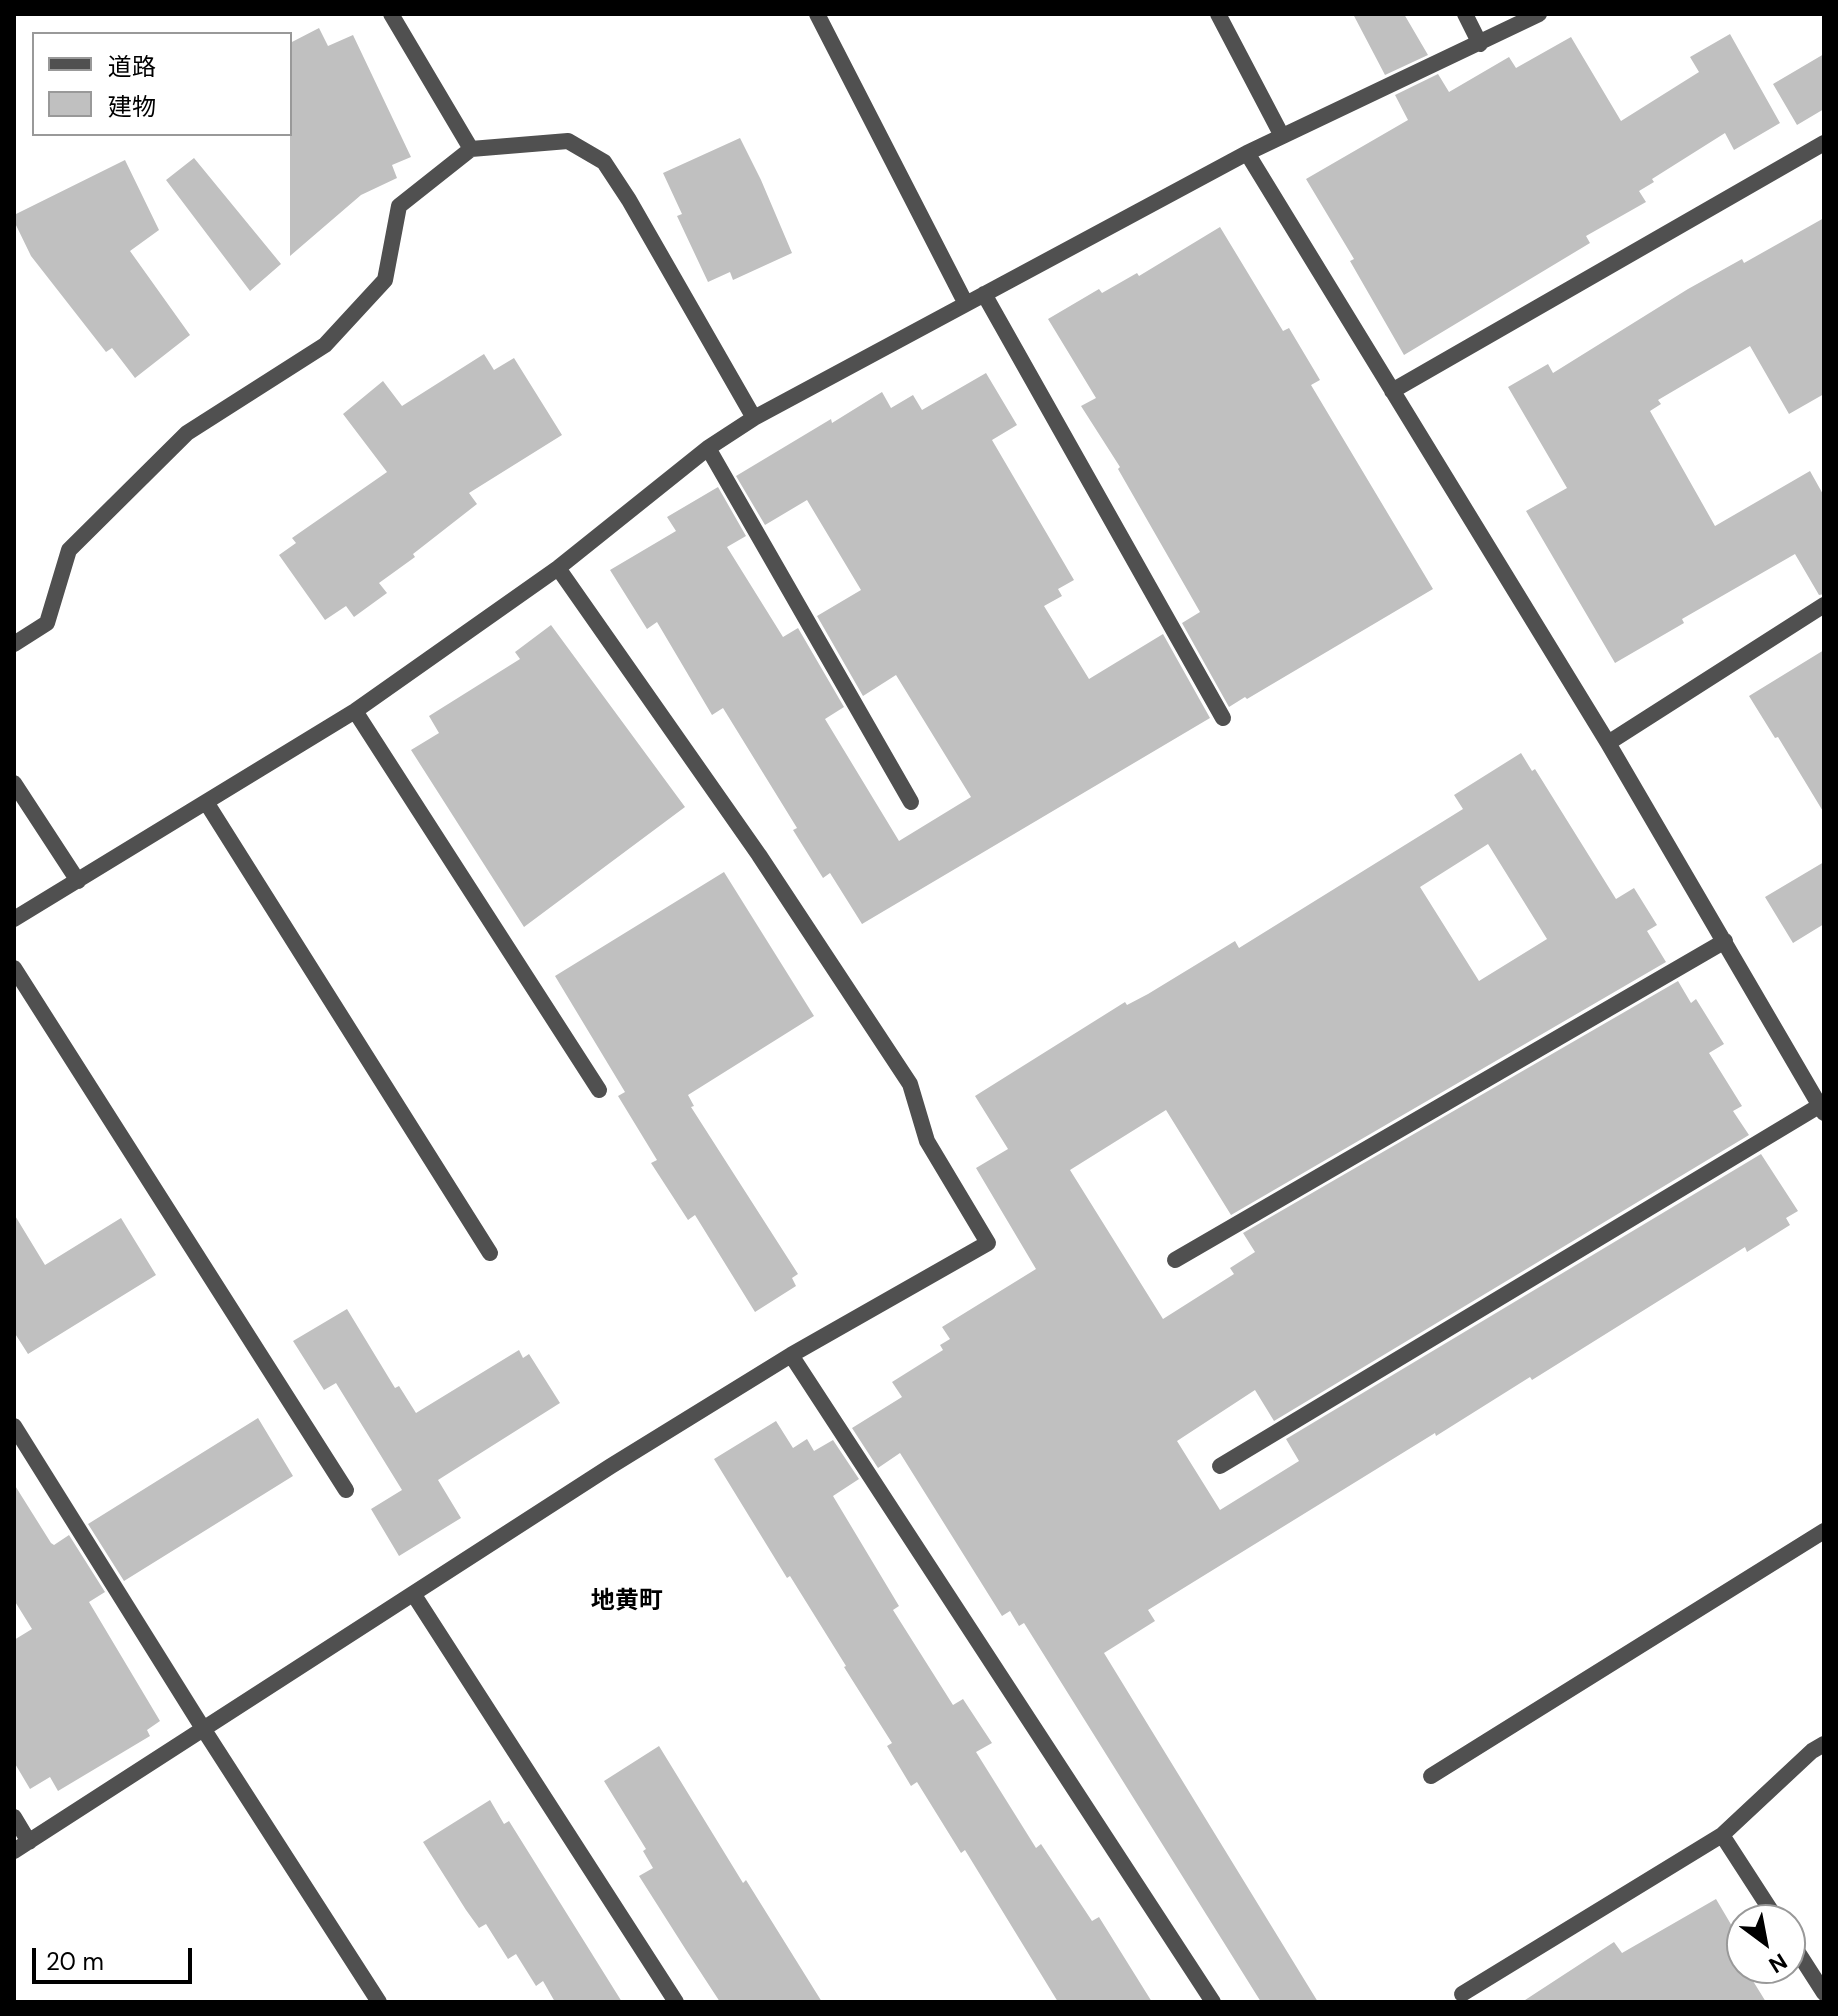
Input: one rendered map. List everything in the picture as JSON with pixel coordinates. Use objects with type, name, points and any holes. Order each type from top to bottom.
[{"type":"street","points":[[391,14],[471,149]]},
{"type":"street","points":[[817,14],[966,304]]},
{"type":"street","points":[[1218,14],[1282,136]]},
{"type":"street","points":[[1465,14],[1480,44]]},
{"type":"street","points":[[14,919],[355,711],[558,568],[708,448],[754,418],[1247,153],[1539,14]]},
{"type":"street","points":[[14,644],[47,623],[69,550],[187,433],[325,345],[385,280],[399,206],[471,149],[568,141],[604,162],[754,418]]},
{"type":"street","points":[[1392,391],[1824,143]]},
{"type":"street","points":[[1220,1466],[1821,1109],[1608,743],[1247,153]]},
{"type":"street","points":[[984,294],[1223,718]]},
{"type":"street","points":[[708,448],[911,802]]},
{"type":"street","points":[[14,1851],[611,1466],[791,1355],[988,1243],[927,1141],[910,1084],[759,855],[558,568]]},
{"type":"street","points":[[1608,743],[1824,605]]},
{"type":"street","points":[[355,711],[599,1090]]},
{"type":"street","points":[[14,783],[78,881]]},
{"type":"street","points":[[206,802],[490,1253]]},
{"type":"street","points":[[1175,1260],[1725,941]]},
{"type":"street","points":[[14,968],[346,1490]]},
{"type":"street","points":[[791,1355],[1213,2002]]},
{"type":"street","points":[[14,1426],[379,2002]]},
{"type":"street","points":[[1431,1776],[1824,1531]]},
{"type":"street","points":[[414,1595],[676,2002]]},
{"type":"street","points":[[1462,1994],[1722,1835],[1812,1751],[1824,1744]]},
{"type":"street","points":[[14,1817],[29,1842]]},
{"type":"street","points":[[1722,1835],[1767,1904]]},
{"type":"street","points":[[1806,1965],[1824,1993]]},
{"type":"building","points":[[1353,14],[1404,14],[1428,55],[1385,75]]},
{"type":"building","points":[[319,28],[328,46],[353,35],[411,157],[392,165],[397,178],[361,195],[290,256],[290,136],[292,42]]},
{"type":"building","points":[[1730,34],[1780,123],[1734,150],[1725,133],[1652,179],[1654,182],[1639,191],[1646,202],[1586,236],[1590,243],[1404,355],[1350,261],[1354,259],[1306,179],[1408,120],[1395,95],[1438,74],[1449,92],[1509,57],[1516,68],[1571,37],[1621,121],[1699,72],[1690,57]]},
{"type":"building","points":[[1824,54],[1824,109],[1797,125],[1773,84]]},
{"type":"building","points":[[740,138],[792,253],[733,280],[730,272],[708,282],[677,216],[682,214],[663,173]]},
{"type":"building","points":[[194,158],[281,264],[250,291],[166,180]]},
{"type":"building","points":[[125,160],[159,230],[130,251],[190,335],[135,378],[112,348],[106,352],[31,256],[14,221],[14,215]]},
{"type":"building","points":[[1824,218],[1824,394],[1789,414],[1750,346],[1658,400],[1661,404],[1650,411],[1715,526],[1810,471],[1824,496],[1824,594],[1819,595],[1795,554],[1682,619],[1684,623],[1615,663],[1526,511],[1567,488],[1508,387],[1548,364],[1553,373],[1688,289],[1742,259],[1744,263]]},
{"type":"building","points":[[1220,227],[1283,331],[1289,328],[1320,380],[1311,385],[1433,589],[1229,707],[1182,623],[1200,612],[1118,469],[1120,467],[1081,406],[1096,398],[1048,319],[1099,289],[1102,293],[1137,273],[1139,276]]},
{"type":"building","points":[[484,354],[494,370],[514,358],[562,435],[469,493],[477,504],[379,583],[387,593],[354,617],[346,606],[325,620],[279,555],[296,543],[292,538],[387,472],[343,414],[383,381],[402,406]]},
{"type":"building","points":[[986,373],[1017,425],[992,440],[1074,580],[1058,589],[1062,596],[1044,606],[1089,679],[1163,634],[1210,718],[862,924],[830,873],[823,878],[793,830],[797,828],[723,708],[712,715],[657,622],[647,629],[610,570],[676,531],[667,517],[718,487],[746,536],[727,547],[783,637],[798,628],[844,707],[825,719],[899,841],[971,797],[896,675],[863,696],[817,616],[861,590],[807,500],[765,525],[736,476],[882,392],[891,408],[913,395],[922,410]]},
{"type":"building","points":[[551,625],[685,807],[524,927],[411,750],[439,733],[429,716],[520,659],[515,652]]},
{"type":"building","points":[[1824,650],[1824,813],[1749,696]]},
{"type":"building","points":[[1521,753],[1532,771],[1535,769],[1616,899],[1634,888],[1657,925],[1647,931],[1666,962],[1231,1215],[1166,1110],[1070,1170],[1163,1319],[1234,1274],[1230,1268],[1255,1252],[1243,1233],[1678,981],[1691,1003],[1696,999],[1724,1044],[1709,1053],[1742,1106],[1733,1111],[1749,1135],[1274,1421],[1255,1390],[1177,1441],[1220,1510],[1299,1461],[1286,1439],[1761,1154],[1798,1211],[1786,1218],[1790,1225],[1747,1252],[1745,1247],[1532,1380],[1530,1377],[1436,1436],[1435,1433],[1148,1610],[1155,1621],[1104,1653],[1318,2002],[1261,2002],[1024,1623],[1019,1626],[1010,1611],[1002,1616],[900,1453],[878,1468],[852,1428],[902,1397],[892,1382],[943,1350],[940,1345],[950,1339],[942,1327],[1036,1269],[976,1168],[1008,1149],[975,1096],[1125,1002],[1127,1005],[1148,994],[1235,941],[1239,948],[1463,809],[1454,795]],"holes":[[[1488,844],[1547,939],[1479,981],[1420,887]]]},
{"type":"building","points":[[1824,862],[1824,924],[1793,943],[1765,897]]},
{"type":"building","points":[[724,872],[814,1016],[688,1095],[694,1106],[691,1107],[798,1274],[792,1278],[796,1286],[755,1312],[695,1215],[688,1220],[651,1163],[657,1160],[618,1096],[625,1092],[555,976]]},
{"type":"building","points":[[14,1214],[45,1265],[121,1218],[156,1275],[28,1354],[14,1332]]},
{"type":"building","points":[[347,1309],[395,1388],[399,1386],[416,1413],[519,1350],[523,1358],[529,1354],[560,1403],[438,1480],[461,1518],[399,1556],[371,1509],[402,1490],[336,1383],[324,1390],[293,1341]]},
{"type":"building","points":[[258,1418],[293,1476],[124,1581],[88,1524]]},
{"type":"building","points":[[776,1421],[793,1448],[807,1439],[814,1451],[833,1440],[859,1479],[833,1496],[899,1606],[893,1610],[953,1705],[963,1699],[992,1743],[976,1752],[1036,1848],[1041,1844],[1092,1921],[1099,1917],[1152,2002],[1058,2002],[965,1850],[961,1853],[917,1782],[911,1786],[887,1746],[892,1743],[846,1666],[790,1576],[787,1578],[714,1459]]},
{"type":"building","points":[[14,1484],[51,1543],[54,1545],[69,1535],[105,1592],[89,1602],[160,1721],[147,1730],[150,1736],[58,1791],[50,1777],[30,1789],[14,1762],[14,1640],[32,1629],[14,1600]]},
{"type":"building","points":[[659,1746],[743,1883],[746,1880],[822,2002],[720,2002],[686,1950],[639,1876],[653,1868],[643,1851],[646,1849],[604,1781]]},
{"type":"building","points":[[490,1800],[504,1824],[509,1821],[622,2002],[555,2002],[543,1981],[536,1986],[516,1954],[508,1959],[486,1924],[479,1928],[466,1910],[423,1842]]},
{"type":"building","points":[[1716,1899],[1726,1916],[1726,1984],[1755,1984],[1766,2002],[1522,2002],[1614,1942],[1622,1953]]},
{"type":"district","name":"地黄町","points":[[627,1602]]}]
